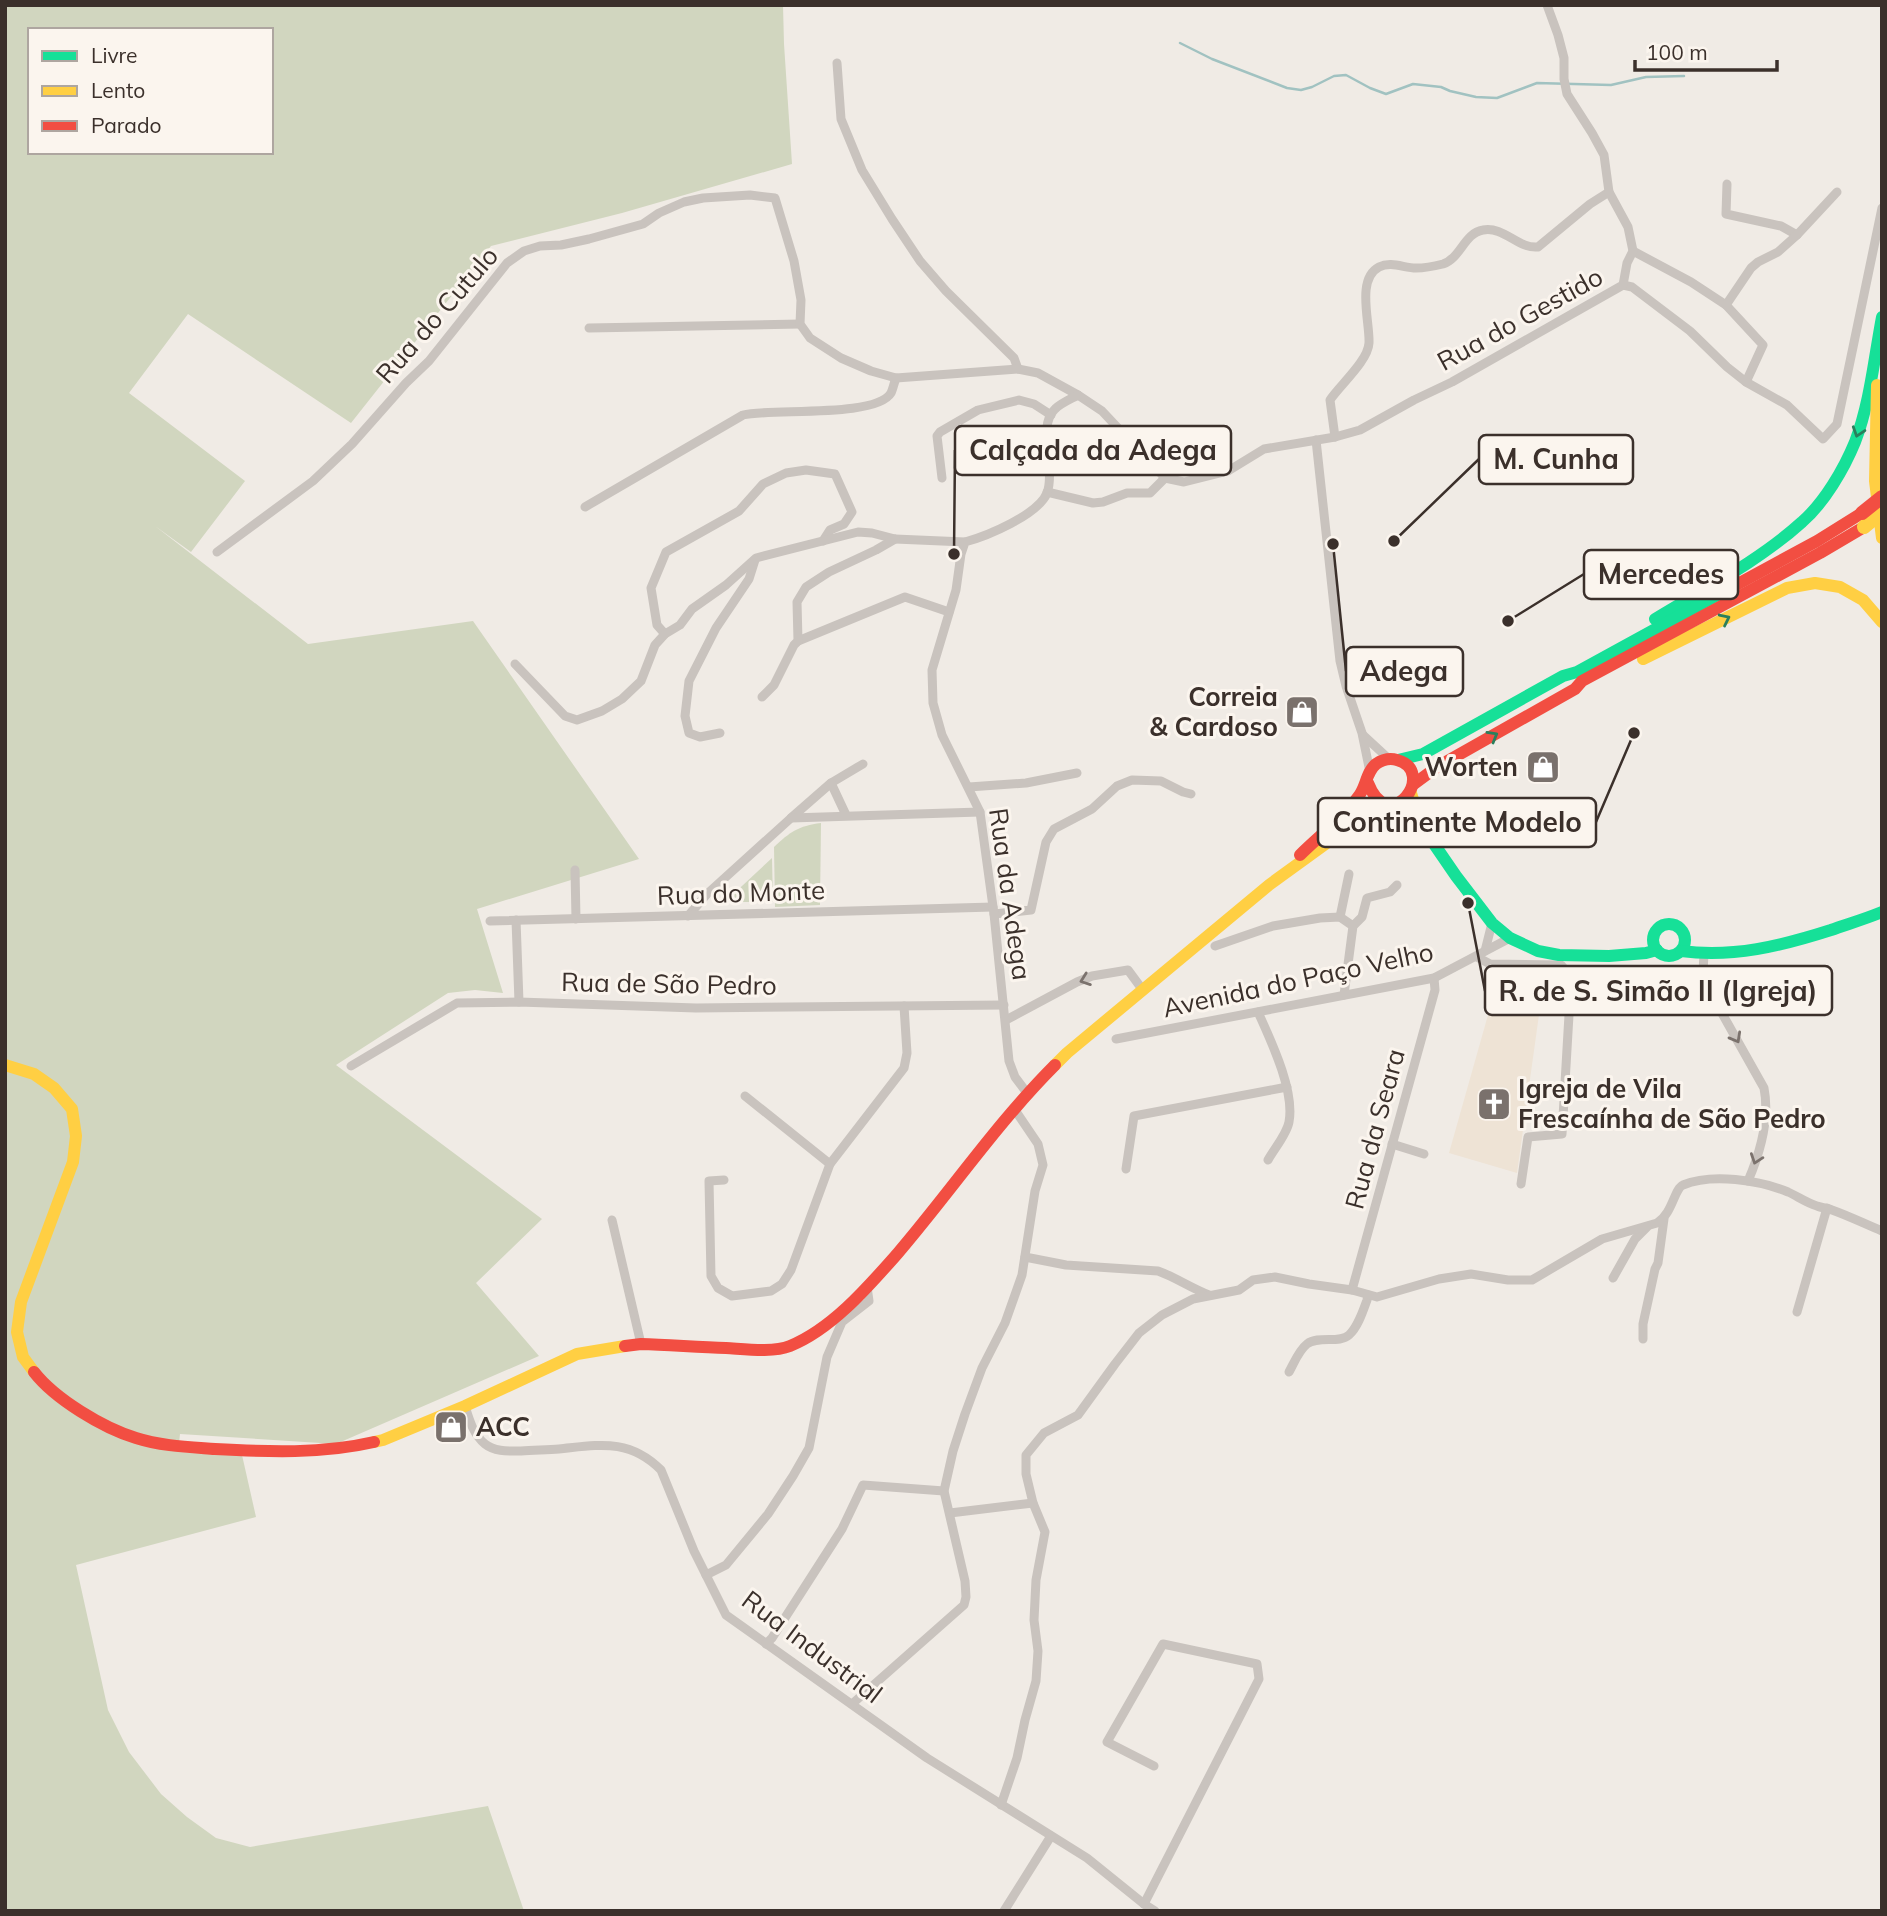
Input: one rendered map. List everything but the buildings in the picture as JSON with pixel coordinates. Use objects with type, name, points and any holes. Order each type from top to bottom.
[{"type":"main road","points":[[1563,677],[1574,666],[1761,554],[1804,521],[1833,485],[1854,444],[1864,414],[1882,317]]},
{"type":"main road","points":[[1882,349],[1874,430],[1875,480],[1882,538]]},
{"type":"main road","points":[[1575,689],[1582,681],[1820,553],[1863,520],[1882,497]]},
{"type":"main road","points":[[1269,885],[1359,797],[1377,763],[1423,754],[1817,541],[1882,512]]},
{"type":"main road","points":[[5,1065],[34,1074],[54,1088],[72,1109],[76,1136],[73,1162],[21,1302],[17,1332],[23,1357],[39,1378],[65,1400],[99,1422],[136,1438],[187,1447],[235,1450],[301,1451],[349,1448],[383,1440],[465,1406],[577,1354],[641,1344],[757,1350],[788,1347],[818,1331],[851,1304],[921,1226],[1027,1093],[1067,1053],[1269,885],[1371,811],[1402,802],[1412,789],[1437,767],[1575,689],[1787,588],[1815,583],[1840,587],[1863,600],[1882,622]]},
{"type":"main road","points":[[1393,759],[1405,763],[1410,769],[1421,825],[1492,923],[1510,938],[1538,951],[1559,955],[1631,954],[1656,943],[1661,927],[1670,925],[1680,929],[1683,945]]},
{"type":"main road","points":[[1369,778],[1373,797],[1391,804],[1421,825]]},
{"type":"main road","points":[[1683,945],[1704,954],[1740,952],[1790,943],[1882,912]]},
{"type":"main road","points":[[1656,943],[1664,955],[1669,956],[1683,945]]},
{"type":"street","points":[[1547,5],[1564,58],[1567,94],[1604,155],[1609,192],[1628,227],[1633,251],[1691,282],[1726,305],[1763,345],[1746,382]]},
{"type":"street","points":[[837,63],[841,119],[868,180],[920,261],[946,291],[1014,358],[1018,369]]},
{"type":"street","points":[[1727,184],[1726,214],[1781,226],[1797,235]]},
{"type":"street","points":[[1335,437],[1330,400],[1370,346],[1366,286],[1370,275],[1379,267],[1391,265],[1415,268],[1444,264],[1455,257],[1471,236],[1482,230],[1497,230],[1530,247],[1538,247],[1590,204],[1609,192]]},
{"type":"street","points":[[1726,305],[1751,268],[1778,252],[1838,192]]},
{"type":"street","name":"Rua do Cutulo","points":[[217,552],[313,481],[352,444],[429,361],[507,264],[524,251],[541,246],[561,245],[643,224],[684,202],[726,196],[775,198],[802,300],[800,324]]},
{"type":"street","points":[[1623,285],[1632,287],[1690,331],[1746,382],[1787,405],[1822,439],[1837,424],[1882,208]]},
{"type":"street","name":"Rua do Gestido","points":[[1316,440],[1360,430],[1452,382],[1623,285],[1633,251]]},
{"type":"street","points":[[589,328],[800,324],[810,338],[841,358],[896,378],[1018,369],[1038,373],[1078,394],[1102,411],[1165,478],[1184,482],[1228,471],[1264,449],[1316,440],[1340,661],[1362,733],[1369,778]]},
{"type":"street","points":[[585,507],[743,415],[757,412],[801,413],[875,405],[890,395],[896,378]]},
{"type":"street","points":[[515,664],[565,716],[577,720],[603,711],[622,699],[641,681],[655,645],[665,634],[680,625],[692,608],[726,585],[756,558],[858,532],[895,539],[965,542],[993,533],[1017,520],[1042,501],[1049,481],[1047,423],[1054,409],[1078,394]]},
{"type":"street","points":[[942,478],[937,436],[978,410],[1019,400],[1034,404],[1051,415]]},
{"type":"street","points":[[665,634],[657,625],[651,588],[666,552],[739,511],[763,484],[786,473],[806,470],[835,474],[852,512],[844,524],[830,530],[823,541]]},
{"type":"street","points":[[1047,492],[1093,503],[1103,502],[1127,493],[1150,493],[1165,478]]},
{"type":"street","points":[[798,641],[797,602],[806,587],[829,572],[876,551],[895,539]]},
{"type":"street","name":"Rua da Adega","points":[[965,542],[932,670],[933,703],[943,735],[980,812],[1009,1060],[1015,1077],[1027,1093]]},
{"type":"street","points":[[720,733],[699,737],[689,733],[685,716],[689,681],[716,628],[749,579],[756,558]]},
{"type":"street","points":[[762,697],[774,685],[798,641],[905,597],[949,612]]},
{"type":"street","points":[[1362,733],[1393,759]]},
{"type":"street","points":[[688,916],[707,894],[831,783],[863,764]]},
{"type":"street","points":[[969,787],[1026,783],[1077,774]]},
{"type":"street","name":"Rua do Monte","points":[[490,921],[1031,910],[1046,842],[1054,830],[1092,809],[1117,786],[1132,780],[1161,781],[1191,793]]},
{"type":"street","points":[[831,783],[846,815]]},
{"type":"street","points":[[791,818],[980,812]]},
{"type":"street","points":[[575,870],[576,919]]},
{"type":"street","points":[[1340,917],[1349,874]]},
{"type":"street","points":[[1344,995],[1353,926],[1362,917],[1367,898],[1390,892],[1397,886]]},
{"type":"street","points":[[1215,946],[1273,926],[1340,917],[1353,926]]},
{"type":"street","points":[[516,920],[519,1002]]},
{"type":"street","points":[[1492,923],[1481,954],[1490,964],[1561,965],[1571,981],[1562,1134],[1528,1137],[1521,1184]]},
{"type":"street","name":"Avenida do Paço Velho","points":[[1116,1039],[1434,978],[1510,938]]},
{"type":"street","points":[[1704,954],[1703,972],[1719,1008],[1764,1088],[1767,1101],[1762,1142],[1748,1181]]},
{"type":"street","points":[[1006,1020],[1092,976],[1128,970],[1142,989]]},
{"type":"street","name":"Rua da Seara","points":[[1352,1290],[1435,989],[1434,978]]},
{"type":"street","name":"Rua de São Pedro","points":[[351,1066],[457,1003],[519,1002],[696,1008],[1004,1004]]},
{"type":"street","points":[[724,1180],[709,1181],[711,1276],[719,1288],[732,1296],[771,1291],[782,1284],[791,1270],[830,1164],[904,1068],[907,1053],[904,1006]]},
{"type":"street","points":[[1258,1012],[1290,1100],[1289,1124],[1268,1160]]},
{"type":"street","points":[[1126,1169],[1134,1116],[1287,1087]]},
{"type":"street","points":[[745,1096],[830,1164]]},
{"type":"street","points":[[852,1704],[964,1605],[965,1581],[944,1491],[965,1414],[982,1368],[1005,1323],[1022,1275],[1035,1191],[1043,1165],[1038,1144],[1015,1110]]},
{"type":"street","points":[[1392,1144],[1424,1154]]},
{"type":"street","points":[[1643,1339],[1643,1324],[1658,1263],[1664,1219],[1673,1205],[1677,1189],[1681,1186],[1713,1179],[1759,1182],[1882,1231]]},
{"type":"street","points":[[1797,1312],[1827,1208]]},
{"type":"street","points":[[1001,1805],[1017,1758],[1036,1681],[1036,1580],[1045,1532],[1033,1503],[1026,1474],[1026,1455],[1050,1429],[1078,1415],[1139,1334],[1162,1315],[1183,1304],[1194,1299],[1239,1290],[1253,1280],[1275,1277],[1377,1297],[1439,1279],[1471,1274],[1507,1280],[1532,1280],[1602,1239],[1664,1219]]},
{"type":"street","points":[[612,1220],[641,1344]]},
{"type":"street","points":[[1613,1278],[1635,1239],[1648,1226]]},
{"type":"street","points":[[1025,1256],[1066,1265],[1158,1271],[1210,1296]]},
{"type":"street","points":[[706,1575],[726,1565],[747,1541],[787,1486],[809,1448],[827,1357],[842,1322],[869,1301],[867,1287]]},
{"type":"street","points":[[1289,1372],[1307,1344],[1312,1341],[1346,1338],[1352,1333],[1368,1294]]},
{"type":"street","name":"Rua Industrial","points":[[465,1406],[471,1425],[485,1444],[502,1451],[611,1445],[633,1451],[655,1464],[661,1470],[694,1551],[726,1615],[928,1758],[1087,1858],[1155,1911]]},
{"type":"street","points":[[766,1644],[842,1529],[863,1485],[944,1491]]},
{"type":"street","points":[[950,1513],[1033,1503]]},
{"type":"street","points":[[1144,1904],[1259,1679],[1256,1664],[1163,1644],[1107,1742],[1154,1766]]},
{"type":"street","points":[[1004,1911],[1051,1836]]},
{"type":"green space","points":[[5,5],[783,5],[792,164],[622,213],[491,246],[351,423],[188,314],[129,393],[245,481],[191,552],[155,526],[308,644],[473,621],[639,859],[477,909],[503,993],[475,990],[448,993],[336,1065],[542,1219],[476,1283],[539,1356],[336,1444],[180,1434],[178,1452],[242,1455],[256,1517],[76,1565],[108,1710],[129,1752],[161,1794],[187,1817],[216,1838],[250,1847],[488,1806],[524,1911],[5,1911]]},
{"type":"green space","points":[[821,823],[820,905],[775,907],[774,847],[795,830]]},
{"type":"green space","points":[[772,858],[773,902],[724,902],[728,899]]},
{"type":"shaded area","points":[[1501,969],[1539,970],[1535,992],[1542,993],[1517,1173],[1449,1153]]},
{"type":"waterway","points":[[1180,43],[1212,59],[1287,88],[1301,90],[1334,76],[1346,75],[1386,94],[1413,84],[1441,87],[1476,97],[1497,98],[1537,83],[1611,85],[1646,77],[1684,76]]},
{"type":"traffic: fast","points":[[1655,619],[1768,549],[1802,522],[1826,495],[1845,463],[1860,427],[1882,317]]},
{"type":"traffic: fast","points":[[1398,760],[1423,754],[1563,676],[1577,672],[1723,592]]},
{"type":"traffic: fast","points":[[1396,804],[1421,825],[1492,923],[1510,938],[1538,951],[1559,955],[1609,956],[1657,950]]},
{"type":"traffic: fast","points":[[1681,951],[1738,952],[1775,946],[1882,912]]},
{"type":"traffic: fast","points":[[1669,924],[1680,929],[1685,940],[1680,951],[1669,956],[1658,951],[1653,940],[1658,929],[1669,924]]},
{"type":"traffic: slow","points":[[1877,385],[1875,481],[1882,538]]},
{"type":"traffic: slow","points":[[1864,527],[1882,512]]},
{"type":"traffic: slow","points":[[1643,659],[1787,588],[1815,583],[1840,587],[1863,600],[1882,622]]},
{"type":"traffic: slow","points":[[1411,793],[1421,825]]},
{"type":"traffic: slow","points":[[1055,1065],[1269,885],[1371,811],[1387,804]]},
{"type":"traffic: slow","points":[[5,1065],[34,1074],[54,1088],[72,1109],[76,1136],[73,1162],[21,1302],[17,1332],[23,1357],[34,1372]]},
{"type":"traffic: slow","points":[[374,1442],[465,1406],[577,1354],[625,1346]]},
{"type":"traffic: jam","points":[[1862,513],[1882,497]]},
{"type":"traffic: jam","points":[[1723,592],[1817,541],[1862,513]]},
{"type":"traffic: jam","points":[[1414,784],[1437,767],[1575,689],[1582,681],[1864,527]]},
{"type":"traffic: jam","points":[[1300,855],[1352,805],[1376,764],[1397,760],[1408,766],[1413,776],[1412,787],[1406,797],[1398,803],[1388,805],[1377,799],[1368,783]]},
{"type":"traffic: jam","points":[[625,1346],[641,1344],[750,1350],[775,1349],[805,1339],[835,1318],[862,1293],[918,1230],[1013,1110],[1055,1065]]},
{"type":"traffic: jam","points":[[34,1372],[54,1392],[95,1420],[136,1438],[155,1443],[275,1451],[335,1449],[374,1442]]},
{"type":"place","name":"M. Cunha","points":[[1394,541]]},
{"type":"place","name":"Adega","points":[[1333,544]]},
{"type":"place","name":"Calçada da Adega","points":[[954,554]]},
{"type":"place","name":"Mercedes","points":[[1508,621]]},
{"type":"place","name":"Correia & Cardoso","points":[[1302,712]]},
{"type":"place","name":"Continente Modelo","points":[[1634,733]]},
{"type":"place","name":"Worten","points":[[1543,767]]},
{"type":"place","name":"R. de S. Simão II (Igreja)","points":[[1468,903]]},
{"type":"place","name":"Igreja de Vila Frescaínha de São Pedro","points":[[1494,1104]]},
{"type":"place","name":"ACC","points":[[451,1427]]}]
